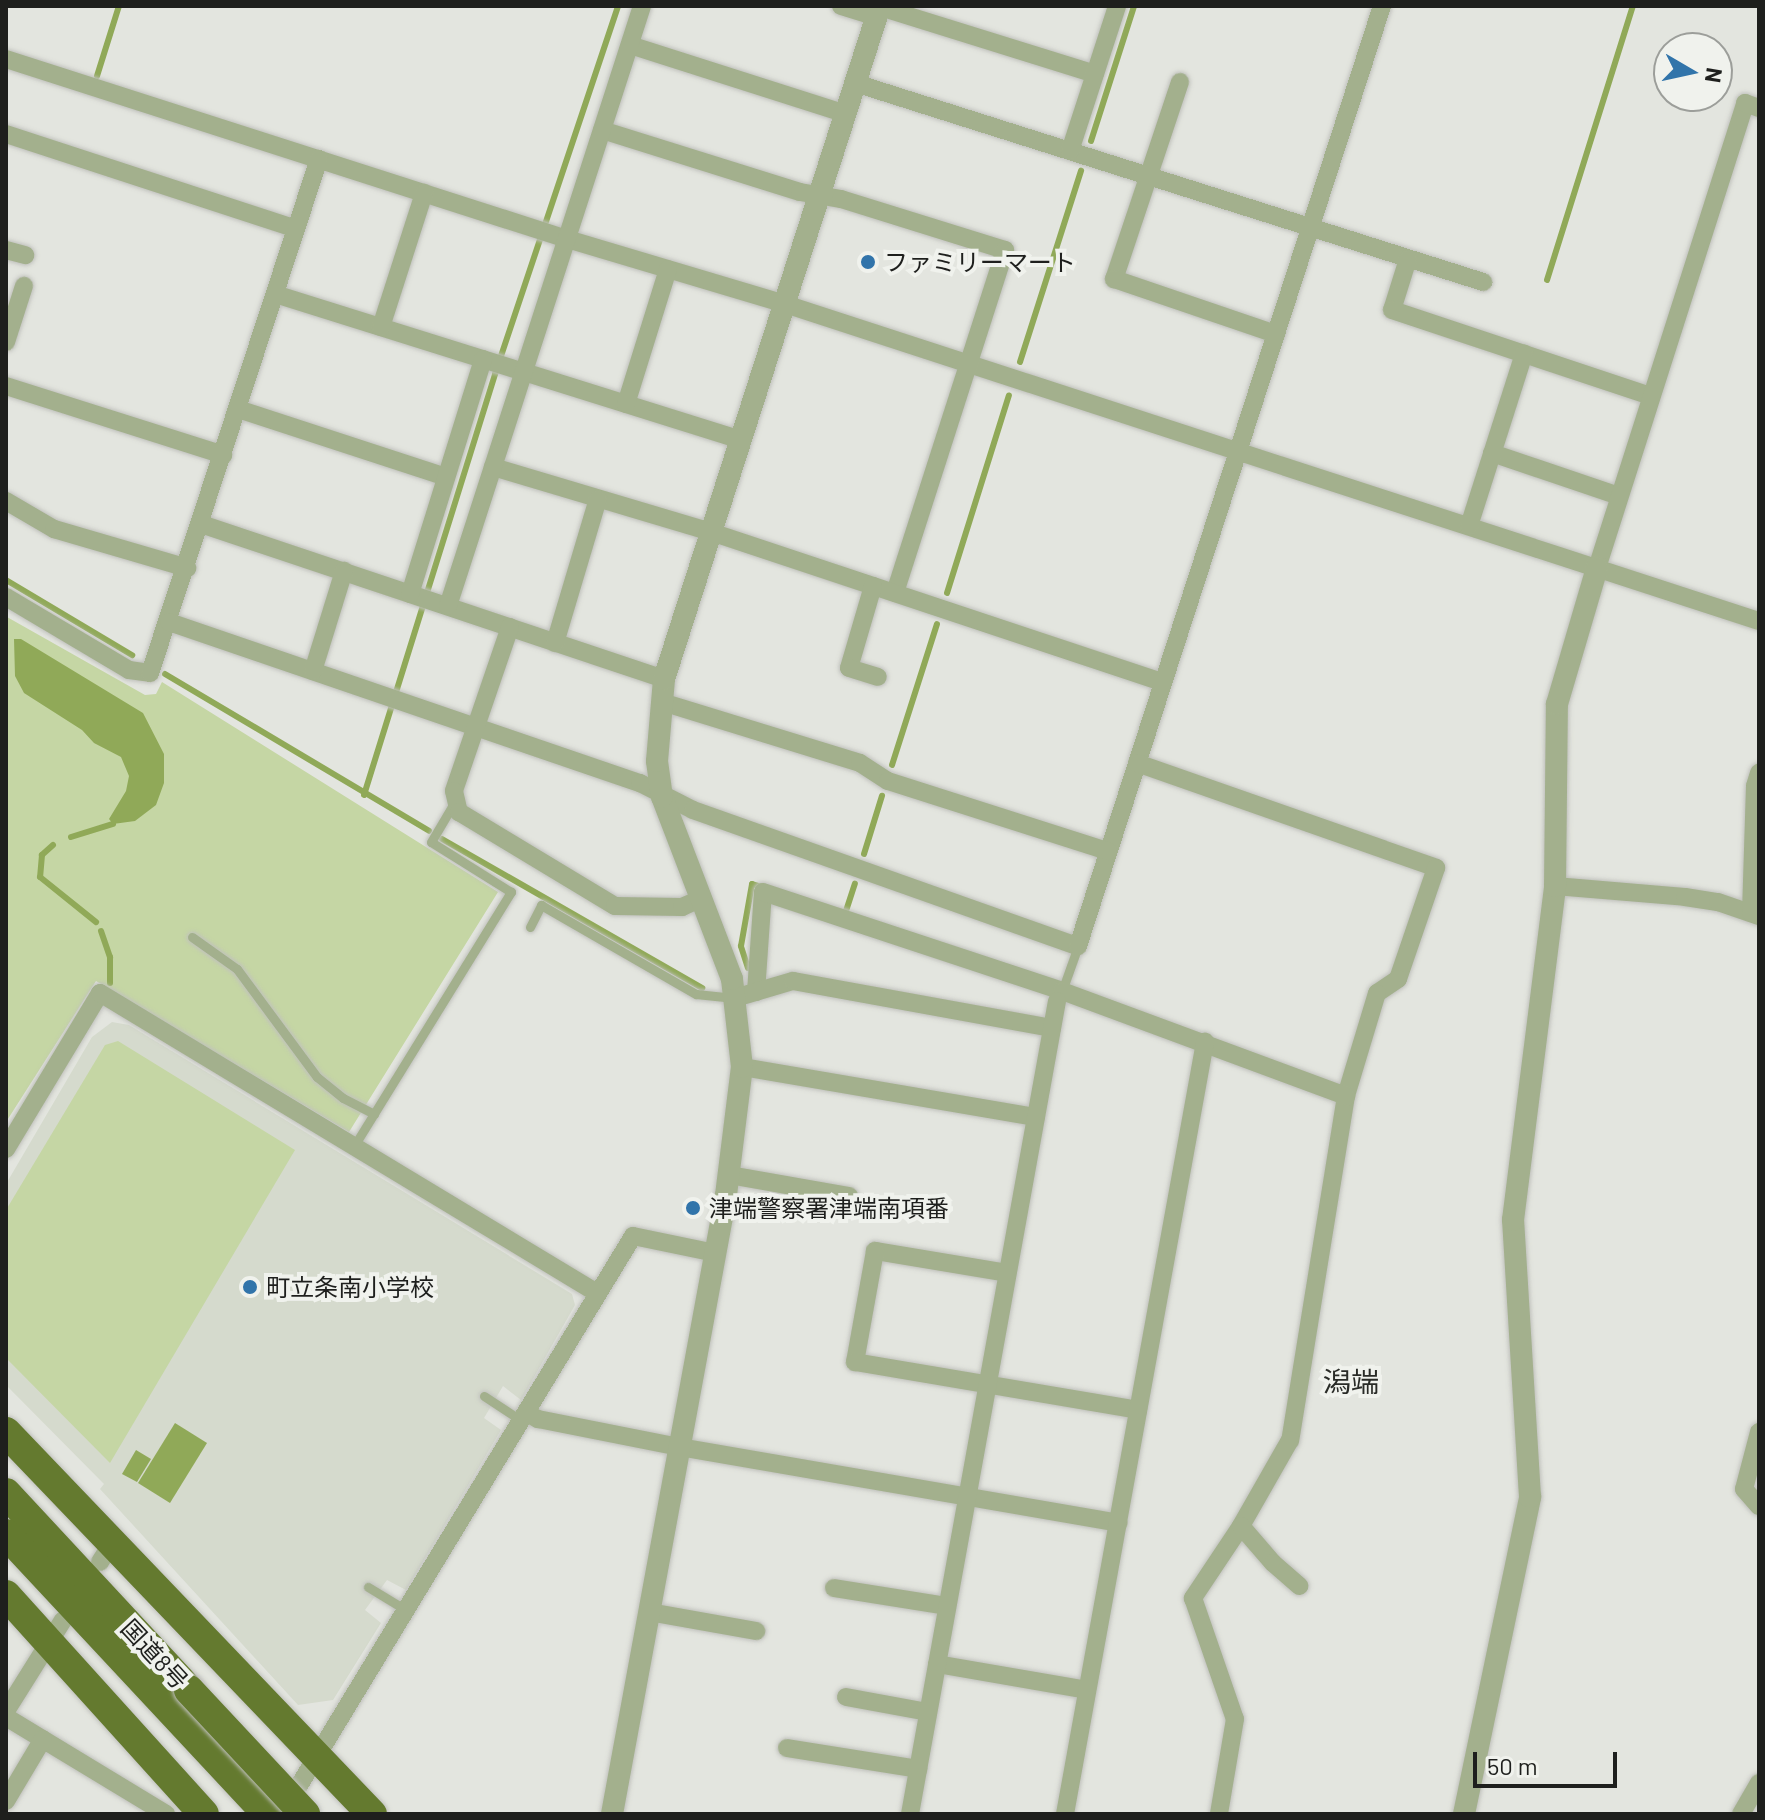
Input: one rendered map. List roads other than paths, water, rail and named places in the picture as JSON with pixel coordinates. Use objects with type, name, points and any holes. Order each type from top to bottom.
[{"type":"highway","points":[[6,1432],[106,1552],[317,1755],[372,1814]]},
{"type":"highway","name":"国道8号","points":[[6,1493],[180,1700],[267,1814]]},
{"type":"highway","name":"国道8号","points":[[6,1534],[305,1814]]},
{"type":"highway","points":[[6,1595],[56,1631],[204,1814]]},
{"type":"street","points":[[445,605],[493,467],[520,371],[642,6]]},
{"type":"street","points":[[841,6],[879,10],[1095,74]]},
{"type":"street","points":[[1070,151],[1117,6]]},
{"type":"street","points":[[169,622],[640,783],[662,797],[1078,946],[1382,6]]},
{"type":"street","points":[[746,995],[732,979],[662,797],[657,761],[663,690],[879,10]]},
{"type":"street","points":[[630,45],[846,114]]},
{"type":"street","points":[[6,59],[564,238],[785,304],[1759,621]]},
{"type":"street","points":[[1180,82],[1114,279],[1276,334]]},
{"type":"street","points":[[855,83],[1483,282]]},
{"type":"street","points":[[1464,1814],[1530,1497],[1513,1220],[1555,886],[1557,704],[1619,496],[1745,103],[1759,108]]},
{"type":"street","points":[[602,130],[800,192],[820,195],[1005,250],[895,593]]},
{"type":"street","points":[[6,134],[296,229]]},
{"type":"street","points":[[6,597],[129,670],[150,673],[319,159]]},
{"type":"street","points":[[381,327],[424,193]]},
{"type":"street","points":[[6,250],[25,255]]},
{"type":"street","points":[[1408,259],[1392,310],[1651,396]]},
{"type":"street","points":[[626,404],[668,269]]},
{"type":"street","points":[[6,342],[24,286]]},
{"type":"street","points":[[275,294],[741,440]]},
{"type":"street","points":[[1469,526],[1524,354]]},
{"type":"street","points":[[413,595],[446,477],[487,361]]},
{"type":"street","points":[[6,386],[223,455]]},
{"type":"street","points":[[238,409],[446,477]]},
{"type":"street","points":[[1492,453],[1619,496]]},
{"type":"street","points":[[493,467],[711,532],[1163,682]]},
{"type":"street","points":[[555,643],[598,499]]},
{"type":"street","points":[[6,501],[54,529],[187,568]]},
{"type":"street","points":[[201,524],[555,643],[663,690],[860,763],[888,781],[1108,851]]},
{"type":"street","points":[[313,671],[344,571]]},
{"type":"street","points":[[873,586],[849,668],[878,677]]},
{"type":"street","points":[[510,627],[454,791],[459,812],[615,906],[682,907],[700,899]]},
{"type":"street","points":[[1137,763],[1436,868],[1398,979],[1377,993],[1346,1096],[1290,1440],[1241,1526],[1193,1598],[1235,1719],[1219,1814]]},
{"type":"street","points":[[1555,886],[1685,897],[1755,915],[1755,786],[1759,773]]},
{"type":"street","points":[[612,1814],[729,1175],[742,1067],[746,995],[763,892],[1060,996],[1205,1042],[1346,1096]]},
{"type":"street","points":[[746,995],[793,981],[1052,1028]]},
{"type":"street","points":[[6,1149],[100,993],[597,1293]]},
{"type":"street","points":[[910,1814],[1060,996]]},
{"type":"street","points":[[1065,1814],[1205,1042]]},
{"type":"street","points":[[742,1067],[1036,1117]]},
{"type":"street","points":[[729,1175],[849,1196]]},
{"type":"street","points":[[300,1784],[633,1236],[715,1253]]},
{"type":"street","points":[[1007,1273],[875,1251],[855,1362],[1138,1410]]},
{"type":"street","points":[[525,1417],[679,1447],[1118,1523]]},
{"type":"street","points":[[1759,1432],[1744,1489],[1759,1506]]},
{"type":"street","points":[[1241,1526],[1273,1563],[1299,1586]]},
{"type":"street","points":[[834,1588],[947,1606]]},
{"type":"street","points":[[649,1612],[756,1631]]},
{"type":"street","points":[[56,1631],[6,1714],[138,1807],[166,1814]]},
{"type":"street","points":[[937,1664],[1087,1690]]},
{"type":"street","points":[[846,1697],[928,1712]]},
{"type":"street","points":[[6,1801],[43,1739]]},
{"type":"street","points":[[787,1748],[918,1769]]},
{"type":"street","points":[[1741,1814],[1759,1783]]},
{"type":"lane","points":[[354,1146],[511,892],[431,842],[456,800]]},
{"type":"lane","points":[[530,927],[541,905],[696,994],[746,995]]},
{"type":"lane","points":[[192,937],[237,969],[317,1077],[343,1098],[374,1114]]},
{"type":"lane","points":[[1060,996],[1078,946]]},
{"type":"lane","points":[[484,1396],[525,1417]]},
{"type":"lane","points":[[368,1587],[406,1610]]},
{"type":"waterway","points":[[97,76],[119,6]]},
{"type":"waterway","points":[[364,795],[495,374],[618,6]]},
{"type":"waterway","points":[[1091,141],[1134,6]]},
{"type":"waterway","points":[[1547,280],[1633,6]]},
{"type":"waterway","points":[[1020,362],[1081,171]]},
{"type":"waterway","points":[[947,593],[1009,395]]},
{"type":"waterway","points":[[6,580],[132,655]]},
{"type":"waterway","points":[[892,765],[937,624]]},
{"type":"waterway","points":[[165,674],[429,831]]},
{"type":"waterway","points":[[864,854],[882,796]]},
{"type":"waterway","points":[[71,837],[113,824]]},
{"type":"waterway","points":[[442,839],[702,988]]},
{"type":"waterway","points":[[53,845],[42,855],[40,877],[96,922]]},
{"type":"waterway","points":[[748,968],[741,946],[752,884],[762,887]]},
{"type":"waterway","points":[[845,914],[855,884]]},
{"type":"waterway","points":[[101,931],[110,957],[110,983]]},
{"type":"place","name":"ファミリーマート","points":[[868,262]]},
{"type":"place","name":"津端警察署津端南項番","points":[[693,1208]]},
{"type":"place","name":"町立条南小学校","points":[[250,1287]]},
{"type":"district","name":"潟端","points":[[1351,1381]]}]
